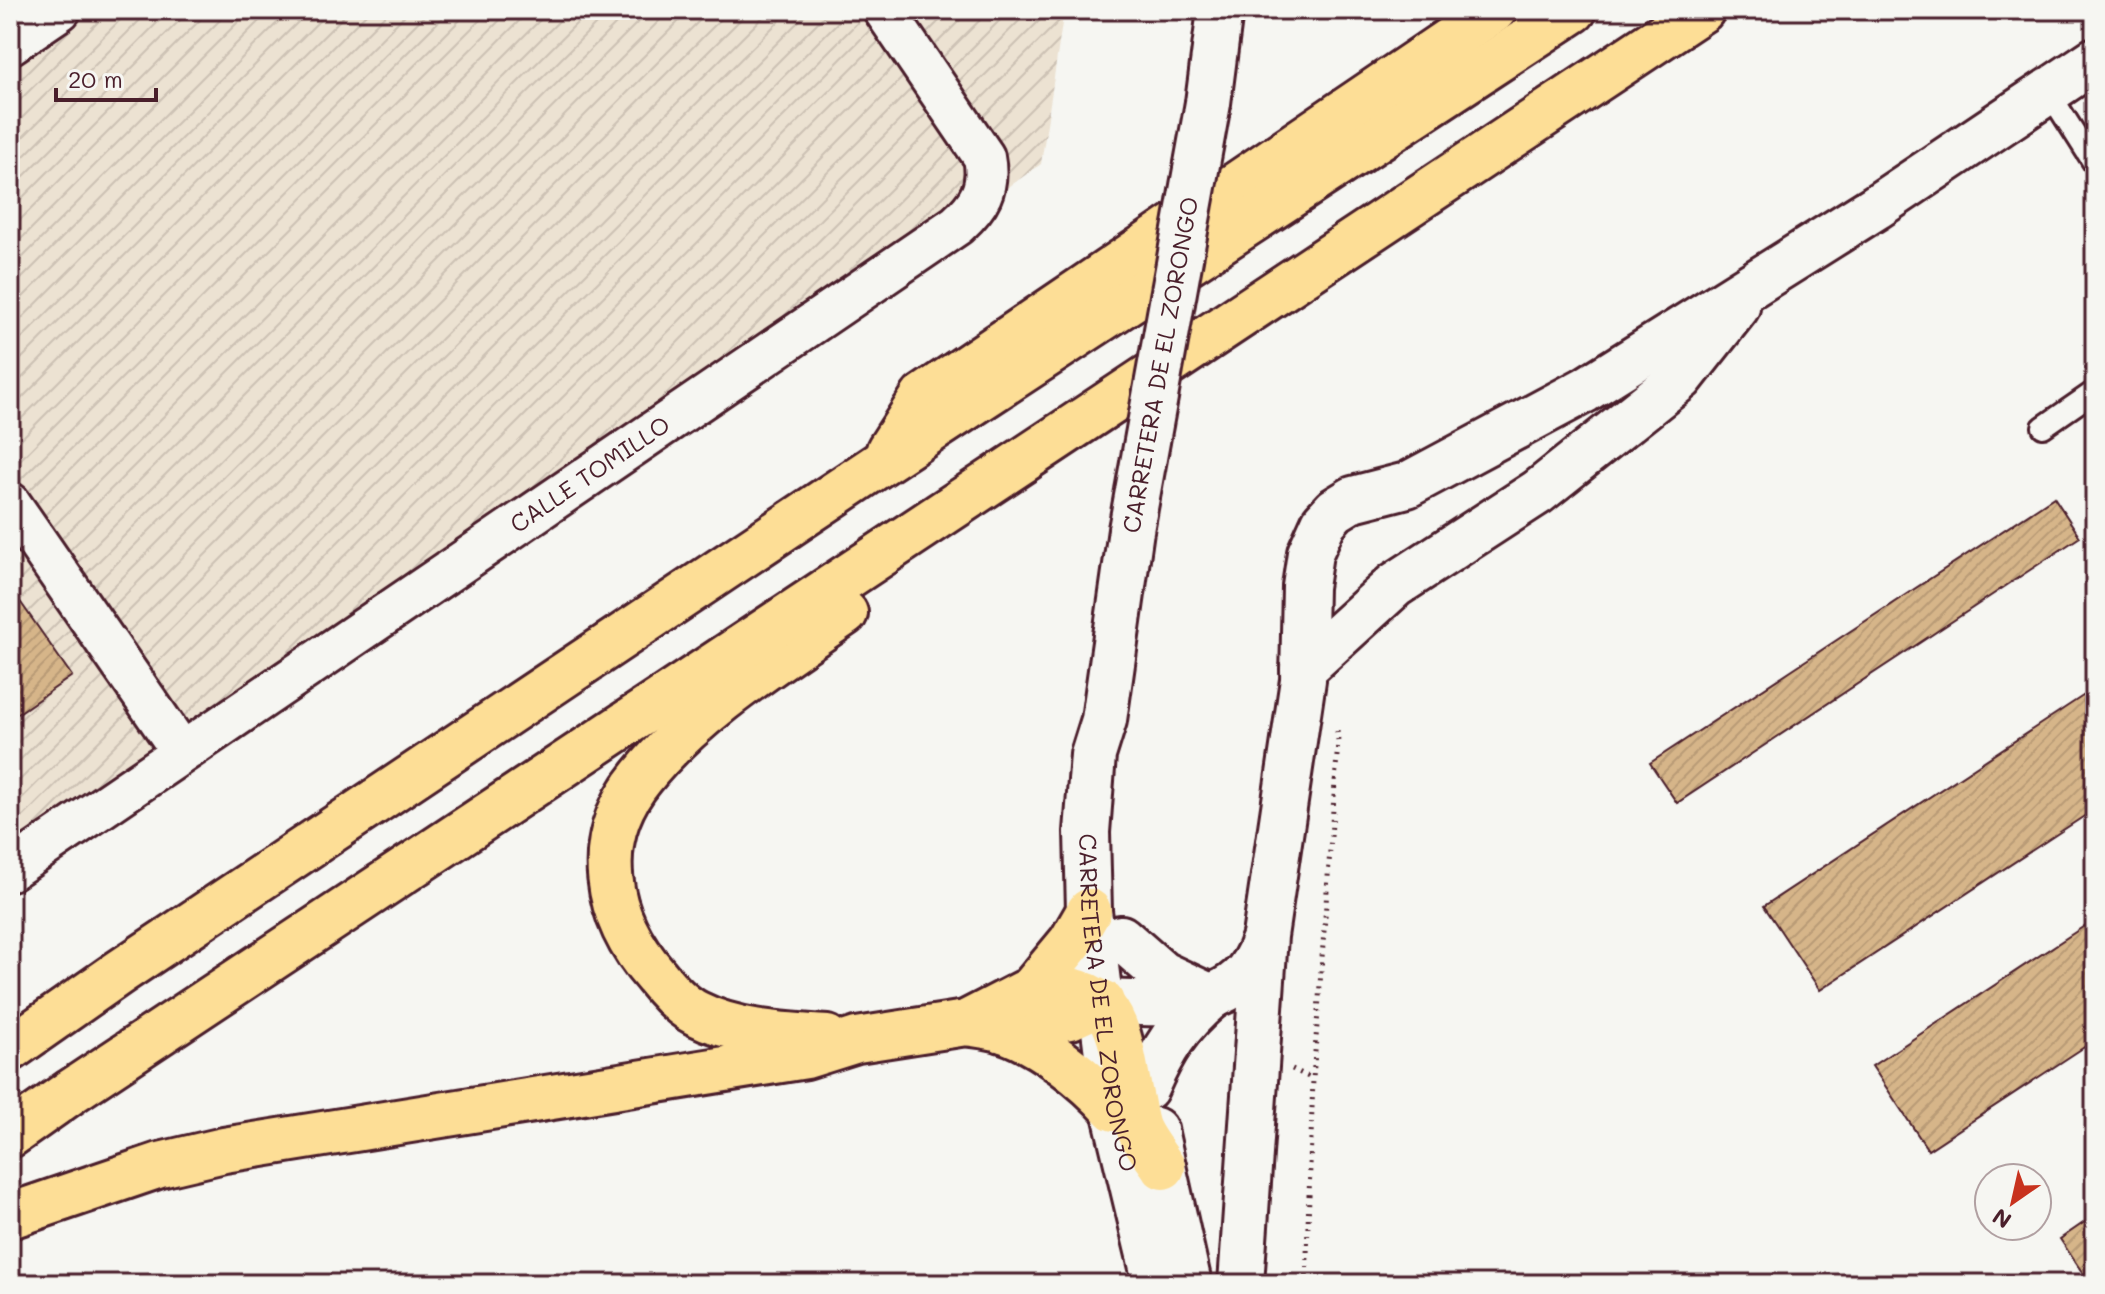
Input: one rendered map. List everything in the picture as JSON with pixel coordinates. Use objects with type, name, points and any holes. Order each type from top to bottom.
[{"type":"highway","points":[[880,464],[923,397],[1494,10]]},
{"type":"highway","points":[[10,1049],[120,972],[880,464],[1574,10]]},
{"type":"highway","points":[[10,1135],[1702,10]]},
{"type":"highway","points":[[952,507],[900,575],[756,675],[677,739],[641,778],[616,816],[609,851],[611,890],[621,922],[638,956],[670,993],[692,1011],[722,1026],[857,1040],[1070,1017],[1116,1002]]},
{"type":"highway","points":[[985,1026],[1032,989],[1051,970],[1071,942],[1105,925]]},
{"type":"highway","points":[[1032,989],[1059,987],[1116,1002]]},
{"type":"highway","points":[[1116,1002],[1117,1033],[1138,1129],[1163,1167]]},
{"type":"highway","points":[[985,1026],[1130,1098]]},
{"type":"highway","points":[[10,1216],[160,1165],[224,1150],[806,1056],[857,1040]]},
{"type":"street","points":[[10,44],[60,10]]},
{"type":"street","name":"CALLE TOMILLO","points":[[10,870],[944,234],[974,209],[987,181],[984,157],[884,10]]},
{"type":"street","name":"CARRETERA DE EL ZORONGO","points":[[1156,1284],[1105,925],[1087,832],[1093,755],[1104,720],[1131,530],[1208,103],[1220,10]]},
{"type":"street","points":[[1241,1284],[1265,936],[1303,675],[1305,587],[1310,553],[1319,530],[1335,510],[1353,499],[1407,485],[1585,390],[1876,207],[2095,60]]},
{"type":"street","points":[[1303,675],[1395,585],[1538,492],[1681,378],[1756,283]]},
{"type":"street","points":[[10,503],[182,752]]},
{"type":"street","points":[[1105,925],[1162,974],[1211,997]]},
{"type":"street","points":[[1130,1098],[1187,1017],[1211,997],[1236,985],[1247,973],[1258,956],[1265,936]]},
{"type":"street","points":[[1116,1002],[1151,1004],[1211,997]]},
{"type":"street","name":"CARRETERA DE EL ZORONGO","points":[[1130,1098],[1163,1167],[1189,1284]]},
{"type":"lane","points":[[2048,91],[2095,165]]},
{"type":"lane","points":[[2043,427],[2095,391]]},
{"type":"path","points":[[1303,675],[1333,722],[1338,742],[1313,1079],[1306,1284]]},
{"type":"shaded area","points":[[10,10],[1064,10],[1041,164],[10,893]]},
{"type":"building","points":[[2054,497],[2080,537],[1677,803],[1650,763]]},
{"type":"building","points":[[10,587],[72,676],[10,719]]},
{"type":"building","points":[[2095,688],[2095,809],[1820,990],[1764,906]]},
{"type":"building","points":[[2095,919],[2095,1040],[1928,1150],[1872,1066]]},
{"type":"building","points":[[2095,1215],[2095,1284],[2090,1284],[2060,1239]]}]
